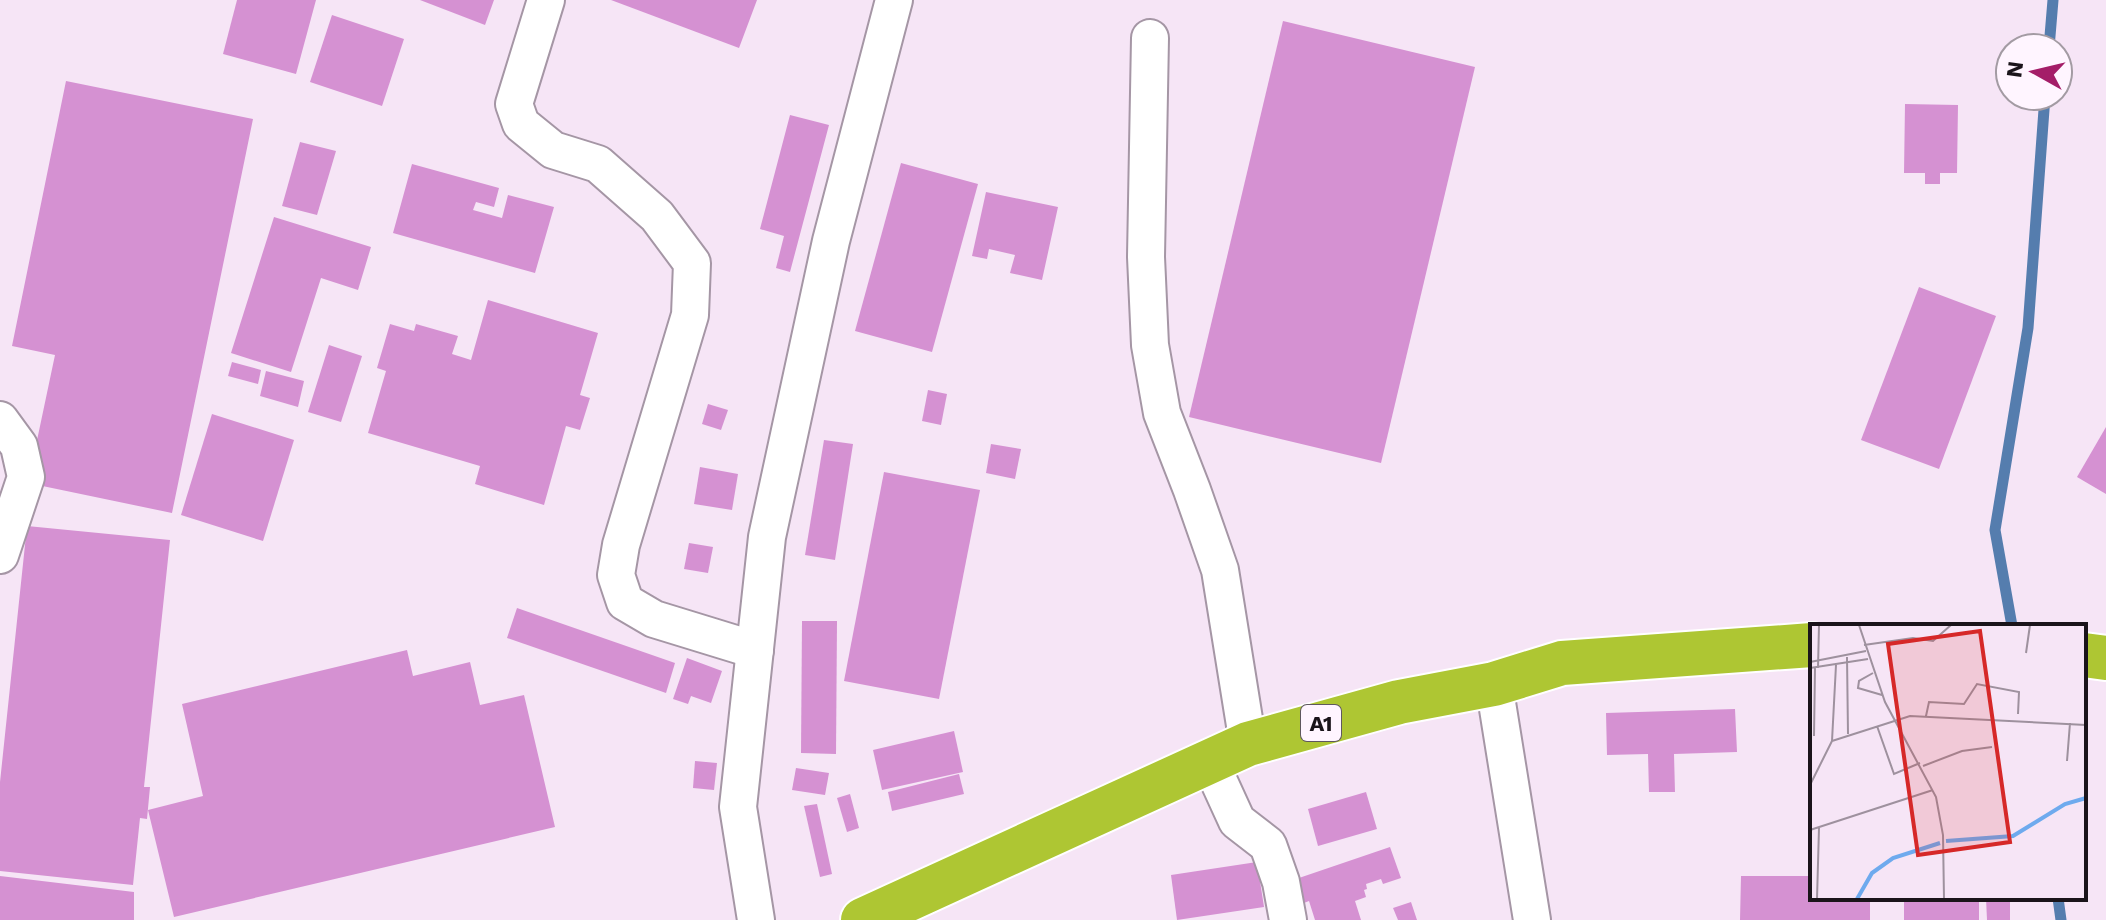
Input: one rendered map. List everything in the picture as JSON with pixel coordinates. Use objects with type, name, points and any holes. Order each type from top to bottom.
[{"type":"highway","name":"A1","points":[[863,920],[1229,753],[1399,702],[1494,684],[1562,663],[1810,645]]},
{"type":"highway","points":[[2086,655],[2106,658]]},
{"type":"street","points":[[546,0],[514,104],[521,124],[553,150],[598,164],[657,216],[692,263],[690,315],[621,545],[616,575],[625,602],[654,619],[755,650]]},
{"type":"street","points":[[756,920],[738,807],[767,537],[831,241],[894,0]]},
{"type":"street","points":[[1150,38],[1146,257],[1150,345],[1162,413],[1220,570],[1229,753],[1237,821],[1268,845],[1281,882],[1288,920]]},
{"type":"street","points":[[0,420],[19,446],[26,477],[0,555]]},
{"type":"street","points":[[1494,684],[1532,920]]},
{"type":"building","points":[[237,0],[316,0],[296,74],[223,54]]},
{"type":"building","points":[[420,0],[494,0],[485,25]]},
{"type":"building","points":[[611,0],[757,0],[739,48]]},
{"type":"building","points":[[332,15],[404,39],[382,106],[310,82]]},
{"type":"building","points":[[1283,21],[1475,67],[1381,463],[1189,417]]},
{"type":"building","points":[[66,81],[253,119],[172,513],[28,483],[55,355],[12,346]]},
{"type":"building","points":[[1905,104],[1958,105],[1957,173],[1940,173],[1940,184],[1925,184],[1925,173],[1904,173]]},
{"type":"building","points":[[790,115],[829,125],[790,272],[776,268],[784,236],[760,229]]},
{"type":"building","points":[[300,142],[336,151],[317,215],[282,206]]},
{"type":"building","points":[[901,163],[978,184],[932,352],[855,331]]},
{"type":"building","points":[[412,164],[499,188],[494,207],[476,202],[473,210],[502,218],[508,195],[554,207],[535,273],[393,233]]},
{"type":"building","points":[[986,192],[1058,207],[1042,280],[1010,273],[1015,255],[989,249],[987,259],[972,256]]},
{"type":"building","points":[[274,217],[371,247],[358,290],[321,278],[291,372],[231,353]]},
{"type":"building","points":[[1919,287],[1996,316],[1939,469],[1861,440]]},
{"type":"building","points":[[488,300],[598,333],[580,395],[590,398],[580,430],[566,426],[544,505],[475,484],[480,466],[368,433],[386,371],[377,368],[390,324],[414,331],[416,324],[458,336],[452,354],[471,360]]},
{"type":"building","points":[[329,345],[362,356],[341,422],[308,412]]},
{"type":"building","points":[[232,362],[261,370],[258,384],[228,376]]},
{"type":"building","points":[[266,371],[304,381],[298,407],[260,396]]},
{"type":"building","points":[[928,390],[947,394],[941,425],[922,421]]},
{"type":"building","points":[[708,404],[728,410],[721,430],[702,424]]},
{"type":"building","points":[[212,414],[294,440],[263,541],[181,515]]},
{"type":"building","points":[[2106,427],[2106,494],[2077,477]]},
{"type":"building","points":[[824,440],[853,444],[835,560],[805,555]]},
{"type":"building","points":[[991,444],[1021,449],[1015,479],[986,473]]},
{"type":"building","points":[[700,467],[738,474],[732,510],[694,504]]},
{"type":"building","points":[[884,472],[980,490],[939,699],[844,681]]},
{"type":"building","points":[[27,526],[170,540],[144,787],[150,787],[147,819],[140,818],[133,885],[0,871],[0,782]]},
{"type":"building","points":[[689,543],[713,547],[708,573],[684,569]]},
{"type":"building","points":[[517,608],[675,663],[666,693],[507,638]]},
{"type":"building","points":[[802,621],[837,621],[836,754],[801,753]]},
{"type":"building","points":[[407,650],[413,676],[470,662],[480,705],[524,695],[555,827],[174,917],[148,810],[203,796],[182,704]]},
{"type":"building","points":[[687,658],[722,671],[711,703],[691,696],[688,704],[673,699]]},
{"type":"building","points":[[1735,709],[1737,752],[1674,754],[1675,792],[1649,792],[1648,754],[1607,755],[1606,713]]},
{"type":"building","points":[[954,731],[963,772],[882,790],[873,750]]},
{"type":"building","points":[[695,761],[717,763],[714,790],[693,788]]},
{"type":"building","points":[[796,768],[829,773],[825,795],[792,790]]},
{"type":"building","points":[[959,774],[964,794],[892,811],[888,792]]},
{"type":"building","points":[[1366,792],[1377,829],[1318,846],[1308,809]]},
{"type":"building","points":[[850,794],[859,828],[847,832],[837,798]]},
{"type":"building","points":[[817,804],[832,874],[820,877],[804,806]]},
{"type":"building","points":[[1390,847],[1401,878],[1383,884],[1381,879],[1366,884],[1366,897],[1355,901],[1361,920],[1315,920],[1309,901],[1304,903],[1296,879]]},
{"type":"building","points":[[1257,862],[1264,907],[1177,920],[1171,875]]},
{"type":"building","points":[[0,876],[134,892],[134,920],[0,920]]},
{"type":"building","points":[[1741,876],[1810,876],[1810,900],[1870,900],[1870,920],[1740,920]]},
{"type":"building","points":[[1904,900],[1979,900],[1979,920],[1904,920]]},
{"type":"building","points":[[1986,900],[2010,900],[2010,920],[1987,920]]},
{"type":"building","points":[[1411,902],[1417,920],[1398,920],[1393,908]]},
{"type":"waterway","points":[[2050,32],[2053,0]]},
{"type":"waterway","points":[[2012,624],[1995,530],[2028,328],[2044,112]]},
{"type":"waterway","points":[[2058,900],[2061,920]]}]
